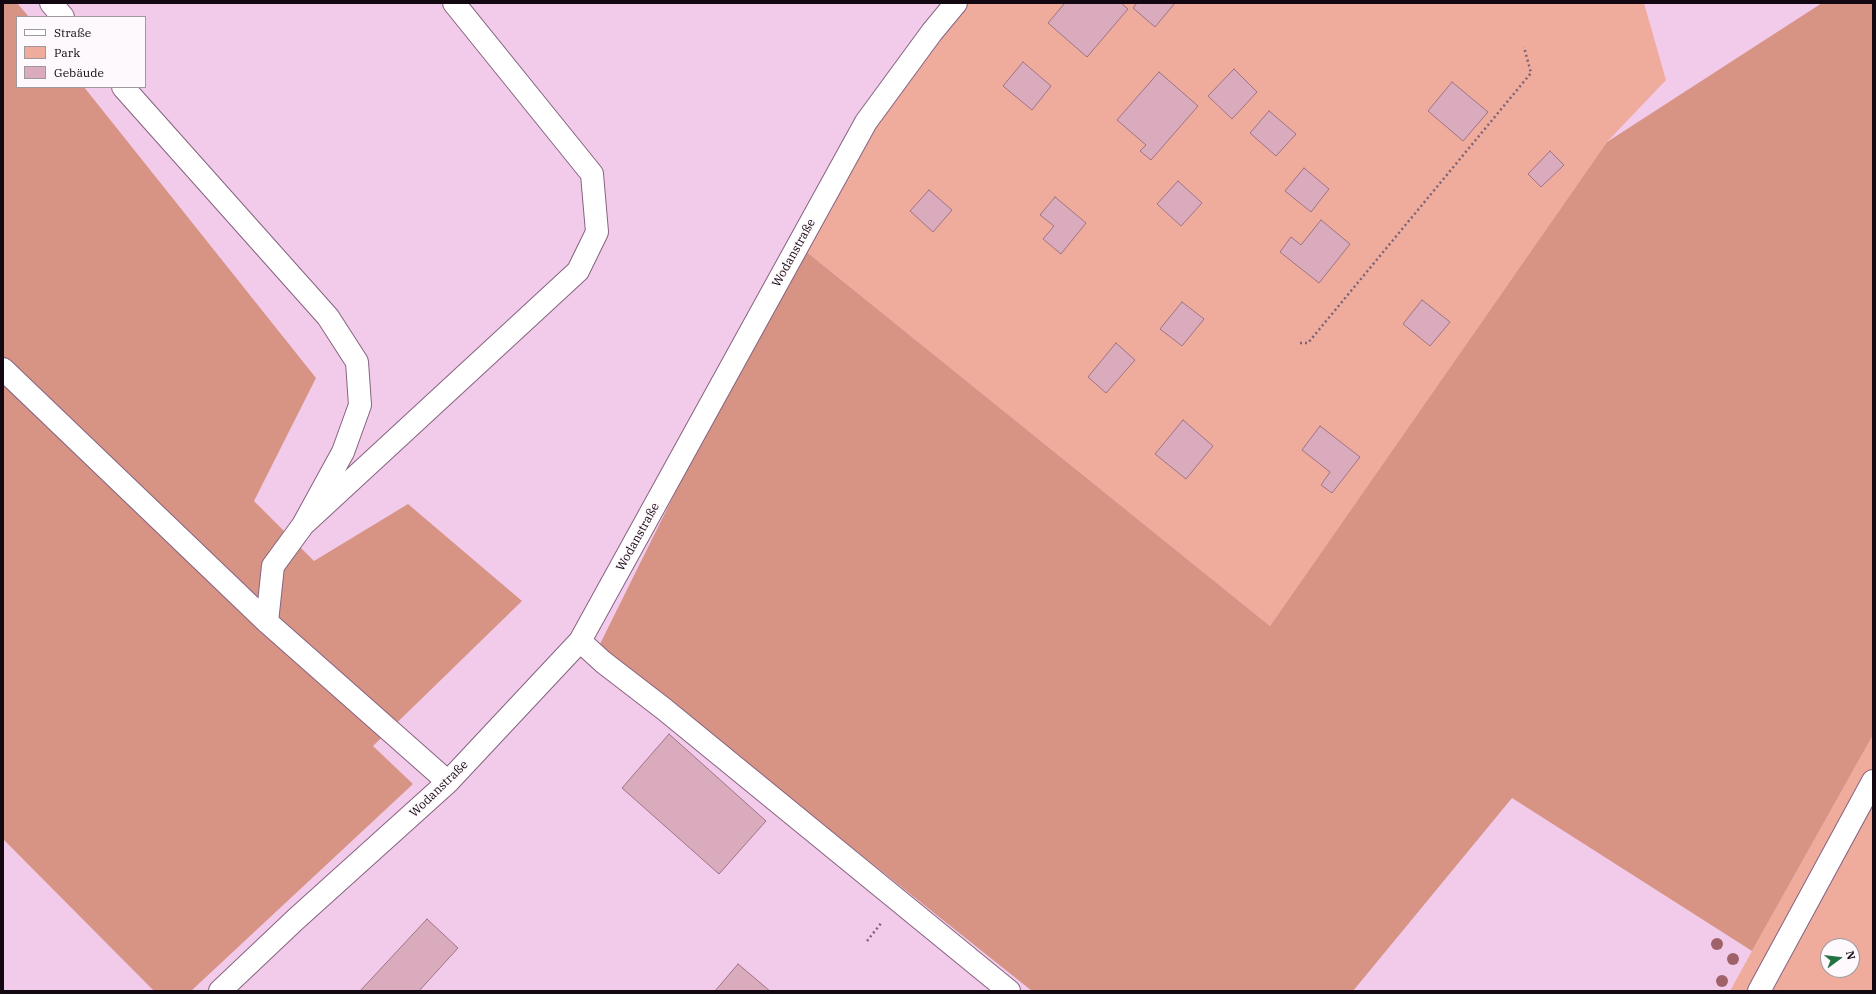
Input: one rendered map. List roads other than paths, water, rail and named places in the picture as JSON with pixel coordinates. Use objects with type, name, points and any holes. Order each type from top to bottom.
[{"type":"street","points":[[51,3],[62,16]]},
{"type":"street","points":[[303,525],[578,271],[597,232],[592,174],[454,3]]},
{"type":"street","name":"Wodanstraße","points":[[220,991],[296,919],[448,782],[580,641],[866,122],[932,32],[956,3]]},
{"type":"street","points":[[124,88],[328,317],[357,362],[360,405],[343,452],[303,525],[273,566],[267,622]]},
{"type":"street","points":[[3,369],[267,622],[448,782]]},
{"type":"street","points":[[580,641],[603,662],[695,734],[1009,991]]},
{"type":"street","points":[[1759,991],[1873,781]]}]
